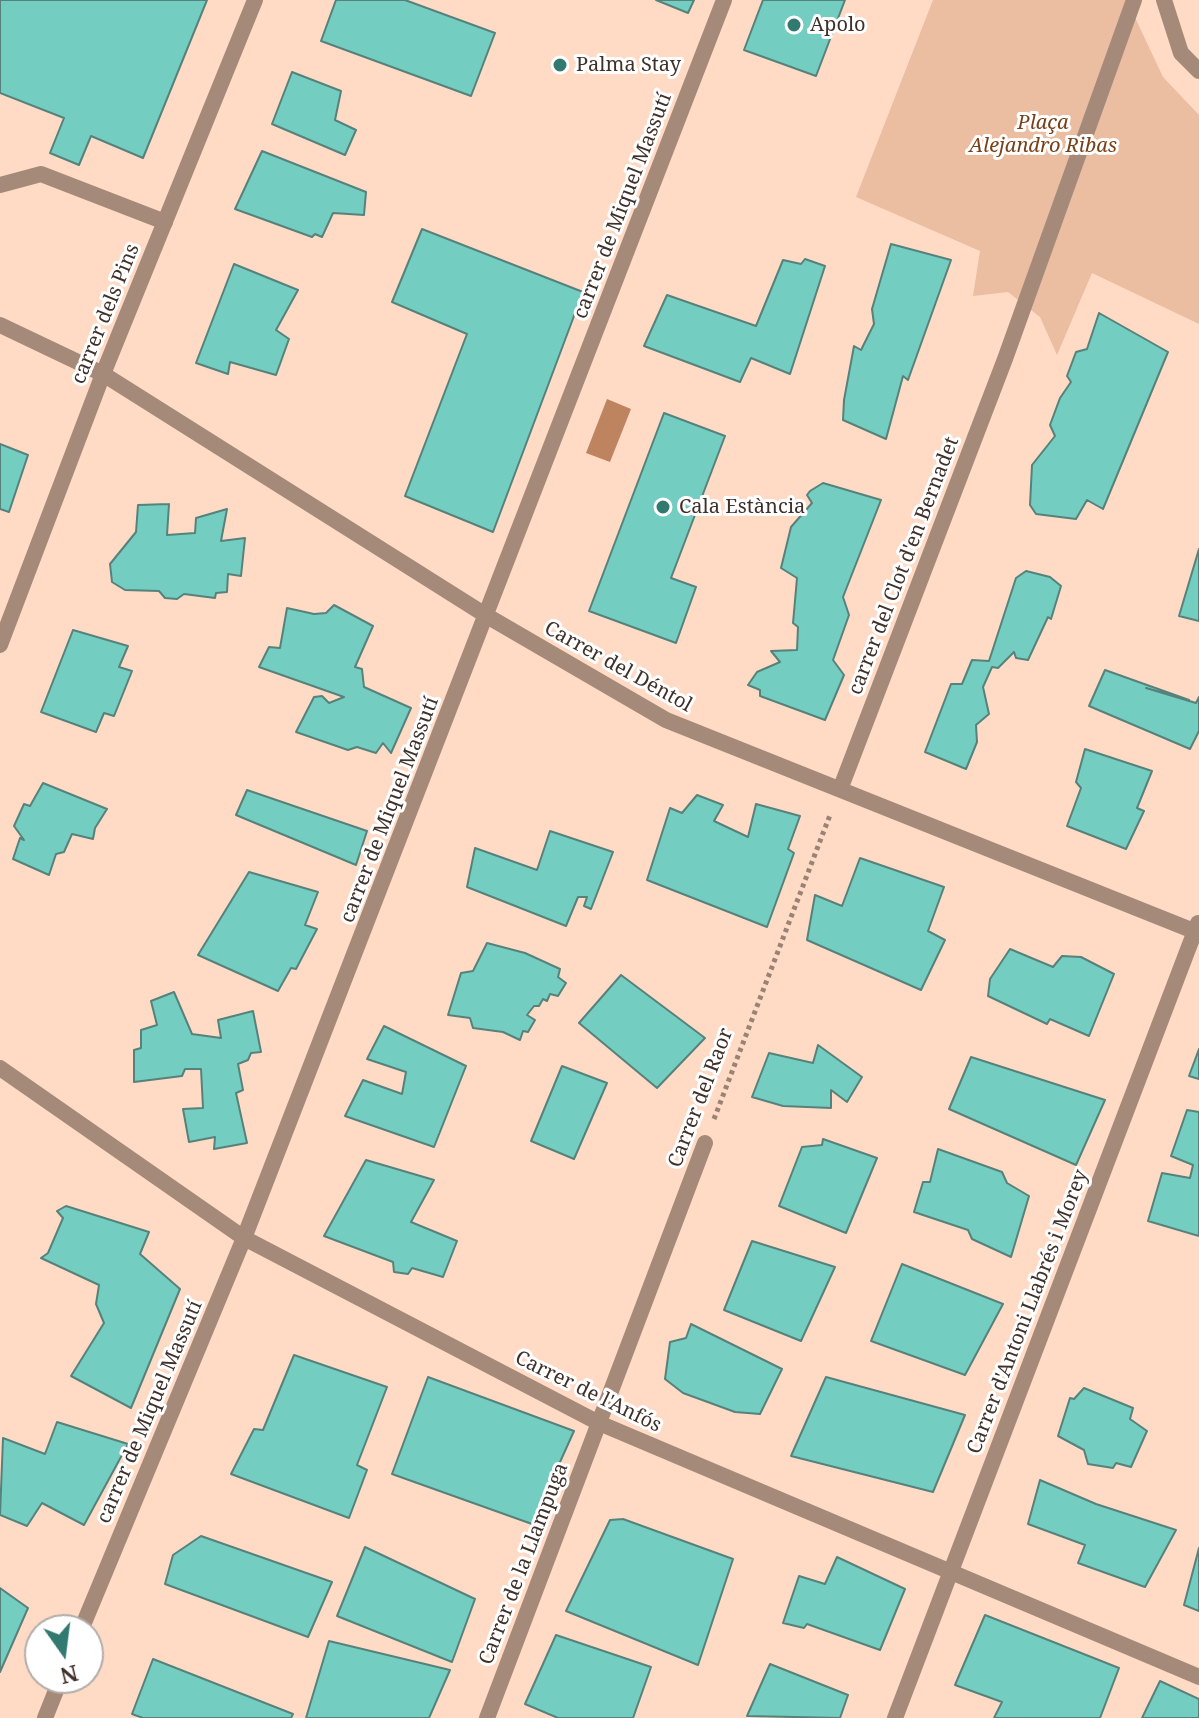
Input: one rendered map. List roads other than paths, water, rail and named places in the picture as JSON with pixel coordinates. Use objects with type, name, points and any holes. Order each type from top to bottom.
[{"type":"street","name":"carrer dels Pins","points":[[0,645],[103,374],[255,0]]},
{"type":"street","name":"carrer de Miquel Massutí","points":[[88,1614],[244,1238],[724,0]]},
{"type":"street","name":"carrer del Clot d'en Bernadet","points":[[841,787],[1005,359],[1134,0]]},
{"type":"street","points":[[1164,0],[1181,53],[1199,71]]},
{"type":"street","points":[[0,185],[41,174],[94,198],[165,222]]},
{"type":"street","name":"Carrer del Déntol","points":[[0,325],[103,374],[487,616],[666,720],[1198,929]]},
{"type":"street","name":"Carrer d'Antoni Llabrés i Morey","points":[[895,1718],[1198,929]]},
{"type":"street","name":"Carrer de l'Anfós","points":[[0,1068],[244,1238],[599,1423],[1199,1677]]},
{"type":"street","name":"Carrer del Raor","points":[[599,1423],[705,1143]]},
{"type":"street","name":"Carrer de la Llampuga","points":[[487,1718],[599,1423]]},
{"type":"street","points":[[45,1718],[55,1694]]},
{"type":"place","name":"Apolo","points":[[794,25]]},
{"type":"place","name":"Palma Stay","points":[[560,65]]},
{"type":"place","name":"Cala Estància","points":[[663,507]]},
{"type":"park label","name":"Plaça Alejandro Ribas","points":[[1043,134]]}]
